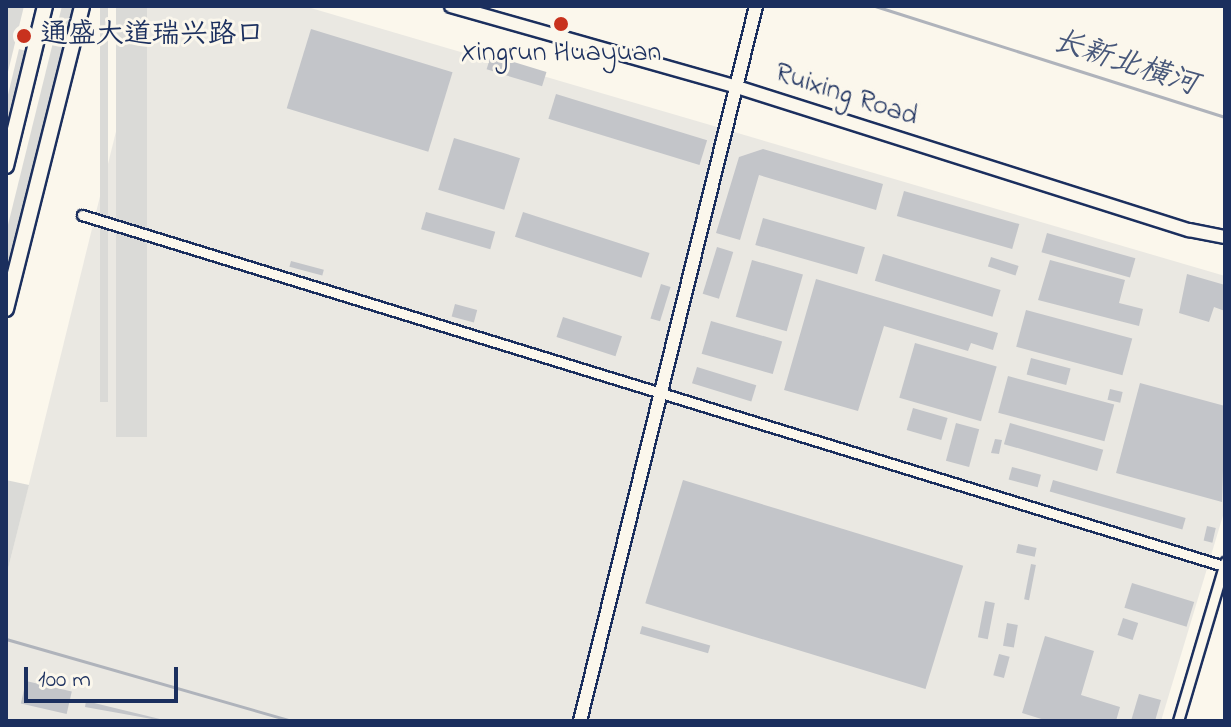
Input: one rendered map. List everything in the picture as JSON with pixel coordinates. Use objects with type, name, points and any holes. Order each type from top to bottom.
[{"type":"main road","points":[[6,166],[45,6]]},
{"type":"main road","points":[[6,309],[82,6]]},
{"type":"street","name":"Ruixing Road","points":[[451,6],[471,9],[737,87],[1189,230],[1225,237]]},
{"type":"street","points":[[580,721],[756,6]]},
{"type":"street","points":[[82,215],[1224,564],[1178,721]]},
{"type":"shaded area","points":[[6,6],[24,6],[6,80]]},
{"type":"shaded area","points":[[62,6],[76,6],[6,289],[6,233]]},
{"type":"shaded area","points":[[100,6],[108,6],[108,402],[100,402]]},
{"type":"shaded area","points":[[116,6],[147,6],[147,437],[116,437]]},
{"type":"shaded area","points":[[147,6],[304,6],[1225,276],[1225,509],[1161,721],[6,721],[6,577]]},
{"type":"shaded area","points":[[19,49],[26,51],[6,134],[6,103]]},
{"type":"shaded area","points":[[6,480],[29,485],[6,577]]},
{"type":"building","points":[[311,29],[453,72],[428,152],[287,108]]},
{"type":"building","points":[[491,55],[546,72],[542,86],[487,69]]},
{"type":"building","points":[[556,94],[707,140],[699,165],[548,119]]},
{"type":"building","points":[[454,138],[520,158],[504,210],[438,190]]},
{"type":"building","points":[[763,149],[883,184],[876,210],[759,175],[740,240],[716,233],[739,157]]},
{"type":"building","points":[[904,191],[1019,224],[1012,249],[897,216]]},
{"type":"building","points":[[426,212],[495,232],[490,249],[421,229]]},
{"type":"building","points":[[523,212],[649,253],[641,278],[515,237]]},
{"type":"building","points":[[763,218],[865,247],[857,274],[755,245]]},
{"type":"building","points":[[1047,233],[1135,258],[1130,278],[1041,252]]},
{"type":"building","points":[[717,247],[733,252],[719,299],[703,294]]},
{"type":"building","points":[[883,254],[1001,290],[992,317],[875,281]]},
{"type":"building","points":[[991,257],[1019,266],[1015,275],[988,267]]},
{"type":"building","points":[[752,260],[803,275],[787,331],[736,317]]},
{"type":"building","points":[[1050,260],[1125,280],[1119,303],[1143,309],[1139,326],[1038,300]]},
{"type":"building","points":[[291,261],[324,270],[322,276],[289,267]]},
{"type":"building","points":[[1187,274],[1225,285],[1225,311],[1214,307],[1209,322],[1179,313]]},
{"type":"building","points":[[816,279],[998,333],[993,350],[971,343],[968,351],[884,326],[858,411],[784,390]]},
{"type":"building","points":[[661,284],[671,287],[660,321],[650,318]]},
{"type":"building","points":[[455,304],[477,310],[474,323],[452,317]]},
{"type":"building","points":[[1026,310],[1132,338],[1122,375],[1016,347]]},
{"type":"building","points":[[563,317],[622,336],[615,356],[557,337]]},
{"type":"building","points":[[711,321],[782,341],[773,374],[702,354]]},
{"type":"building","points":[[915,343],[997,366],[981,421],[899,398]]},
{"type":"building","points":[[1031,358],[1071,369],[1066,385],[1027,374]]},
{"type":"building","points":[[697,367],[756,385],[751,401],[692,383]]},
{"type":"building","points":[[1008,376],[1114,404],[1104,441],[998,413]]},
{"type":"building","points":[[1140,383],[1225,406],[1222,502],[1116,473]]},
{"type":"building","points":[[1110,389],[1123,392],[1120,403],[1108,400]]},
{"type":"building","points":[[913,408],[948,418],[941,440],[907,430]]},
{"type":"building","points":[[956,423],[979,429],[969,467],[946,461]]},
{"type":"building","points":[[1010,423],[1103,450],[1097,471],[1004,444]]},
{"type":"building","points":[[995,439],[1002,440],[999,454],[991,453]]},
{"type":"building","points":[[1012,467],[1041,475],[1038,487],[1009,480]]},
{"type":"building","points":[[683,480],[963,566],[925,689],[645,603]]},
{"type":"building","points":[[1053,480],[1186,518],[1182,530],[1050,492]]},
{"type":"building","points":[[1207,526],[1216,528],[1212,543],[1204,541]]},
{"type":"building","points":[[1018,544],[1037,548],[1035,557],[1016,553]]},
{"type":"building","points":[[1031,564],[1036,565],[1029,600],[1024,599]]},
{"type":"building","points":[[1132,583],[1194,602],[1187,627],[1124,608]]},
{"type":"building","points":[[985,601],[995,603],[988,639],[978,637]]},
{"type":"building","points":[[1123,618],[1138,623],[1133,640],[1117,635]]},
{"type":"building","points":[[1007,623],[1018,625],[1014,648],[1003,646]]},
{"type":"building","points":[[642,626],[710,646],[708,653],[640,634]]},
{"type":"building","points":[[1045,636],[1094,651],[1081,695],[1120,707],[1116,721],[1048,721],[1022,713]]},
{"type":"building","points":[[999,654],[1010,657],[1004,678],[993,675]]},
{"type":"building","points":[[26,681],[72,692],[67,714],[21,703]]},
{"type":"building","points":[[1139,694],[1161,700],[1155,721],[1131,721]]},
{"type":"building","points":[[86,701],[164,720],[85,707]]},
{"type":"waterway","name":"长新北横河","points":[[875,6],[1225,117]]},
{"type":"waterway","points":[[6,639],[292,721]]},
{"type":"place","name":"Xingrun Huayuan","points":[[561,24]]},
{"type":"place","name":"通盛大道瑞兴路口","points":[[24,36]]}]
